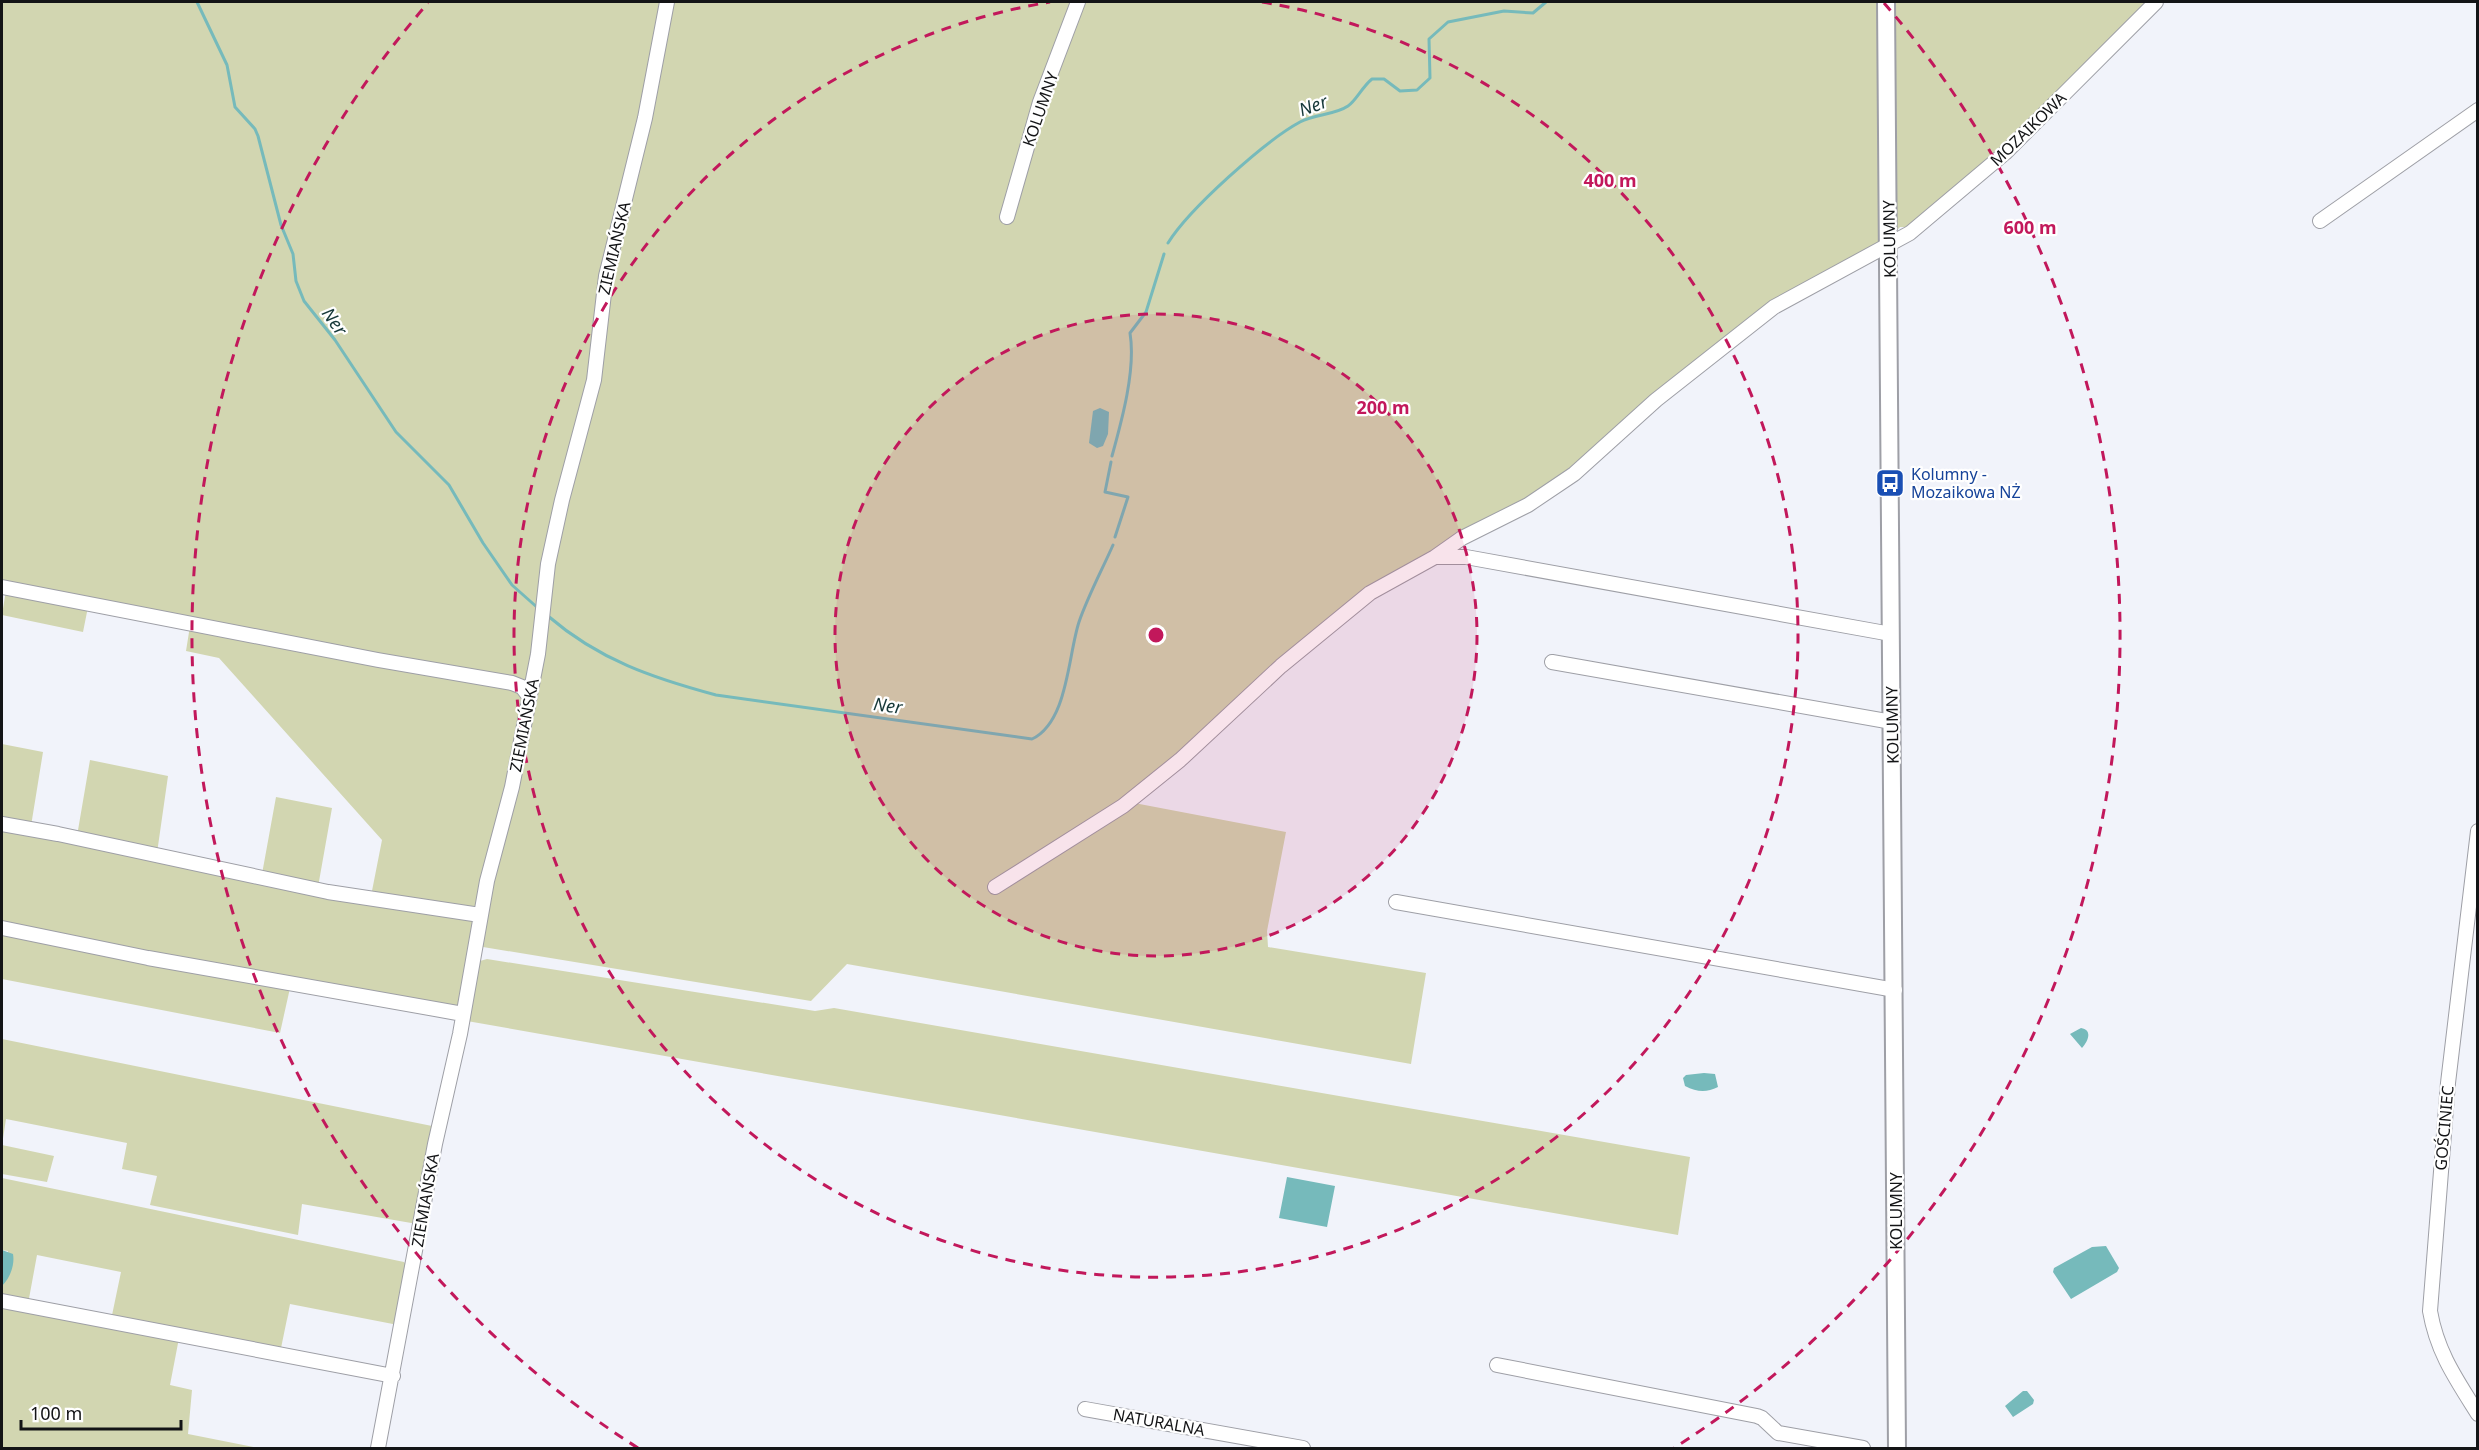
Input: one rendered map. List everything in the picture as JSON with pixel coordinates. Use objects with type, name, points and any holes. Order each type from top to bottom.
[{"type":"street","name":"ZIEMIAŃSKA","points":[[378,1449],[480,915],[512,787],[528,695],[538,654],[548,564],[562,500],[594,380],[606,276],[645,118],[667,2]]},
{"type":"street","name":"KOLUMNY","points":[[1007,217],[1040,102],[1078,2]]},
{"type":"street","name":"KOLUMNY","points":[[1886,2],[1897,1449]]},
{"type":"street","name":"MOZAIKOWA","points":[[995,887],[1092,828],[1123,806],[1180,760],[1281,666],[1361,599],[1435,557],[1462,538],[1528,505],[1574,474],[1656,400],[1774,307],[1910,233],[2004,153],[2157,2]]},
{"type":"street","points":[[2320,222],[2478,110]]},
{"type":"street","points":[[1435,557],[1466,557],[1891,634]]},
{"type":"street","points":[[2,587],[378,660],[512,683],[522,687],[528,695]]},
{"type":"street","points":[[1552,663],[1892,722]]},
{"type":"street","points":[[2,824],[328,892],[480,915]]},
{"type":"street","name":"GOŚCINIEC","points":[[2478,831],[2448,1083],[2430,1311],[2434,1334],[2445,1362],[2478,1414]]},
{"type":"street","points":[[1396,902],[1895,990]]},
{"type":"street","points":[[2,928],[148,958],[462,1014]]},
{"type":"street","points":[[2,1301],[393,1376]]},
{"type":"street","points":[[1497,1365],[1757,1416],[1778,1432],[1863,1449]]},
{"type":"street","name":"NATURALNA","points":[[1085,1409],[1303,1449]]},
{"type":"green space","points":[[2,2],[2150,2],[2015,136],[1934,209],[1908,227],[1900,227],[1877,251],[1789,296],[1558,482],[1383,583],[1129,802],[1286,832],[1267,931],[1268,947],[1426,973],[1411,1064],[847,964],[811,1001],[477,946],[458,1018],[290,988],[280,1033],[2,979],[2,826],[371,896],[382,840],[219,658],[186,651],[190,626],[2,585]]},
{"type":"green space","points":[[6,590],[88,607],[83,632],[2,615]]},
{"type":"green space","points":[[2,744],[43,752],[31,826],[2,821]]},
{"type":"green space","points":[[90,760],[168,776],[157,853],[77,836]]},
{"type":"green space","points":[[276,797],[332,808],[318,887],[262,874]]},
{"type":"green space","points":[[487,959],[815,1011],[834,1008],[1690,1157],[1678,1235],[467,1021],[480,961]]},
{"type":"green space","points":[[2,1039],[437,1127],[417,1224],[302,1204],[298,1235],[150,1205],[157,1176],[122,1169],[127,1143],[6,1119],[2,1145]]},
{"type":"green space","points":[[2,1145],[54,1156],[47,1182],[2,1174]]},
{"type":"green space","points":[[2,1178],[404,1262],[408,1267],[398,1325],[290,1304],[280,1353],[111,1320],[121,1272],[37,1255],[28,1304],[2,1299],[8,1251],[2,1250]]},
{"type":"green space","points":[[2,1303],[179,1338],[170,1385],[192,1390],[188,1434],[258,1448],[2,1448]]},
{"type":"water","points":[[1100,408],[1109,412],[1108,434],[1103,446],[1097,448],[1089,443],[1093,411]]},
{"type":"water","points":[[2081,1028],[2088,1033],[2082,1048],[2070,1034]]},
{"type":"water","points":[[1715,1074],[1718,1087],[1702,1091],[1685,1086],[1683,1078],[1686,1075]]},
{"type":"water","points":[[1287,1177],[1335,1186],[1327,1227],[1279,1218]]},
{"type":"water","points":[[2106,1246],[2119,1268],[2117,1272],[2071,1299],[2053,1272],[2054,1268],[2092,1247]]},
{"type":"water","points":[[2,1250],[13,1254],[13,1263],[2,1286]]},
{"type":"water","points":[[2023,1391],[2027,1391],[2034,1400],[2033,1404],[2013,1417],[2005,1406]]},
{"type":"waterway","name":"Ner","points":[[197,2],[227,65],[235,107],[255,129],[258,136],[281,225],[293,254],[296,281],[304,301],[335,340],[396,432],[449,485],[483,543],[512,585],[539,609]]},
{"type":"waterway","name":"Ner","points":[[1168,243],[1210,195],[1248,160],[1285,131],[1312,117],[1348,106],[1372,79],[1384,79],[1400,91],[1417,90],[1430,78],[1429,39],[1448,22],[1504,11],[1533,13],[1546,2]]},
{"type":"waterway","name":"Ner","points":[[1112,456],[1130,378],[1130,333],[1146,312],[1164,254]]},
{"type":"waterway","name":"Ner","points":[[1111,462],[1105,492],[1128,497],[1115,537]]},
{"type":"waterway","name":"Ner","points":[[548,616],[587,645],[628,666],[670,682],[716,695],[1032,739],[1044,730],[1060,703],[1079,622],[1113,545]]},
{"type":"place","name":"Kolumny - Mozaikowa NŻ","points":[[1890,483]]}]
